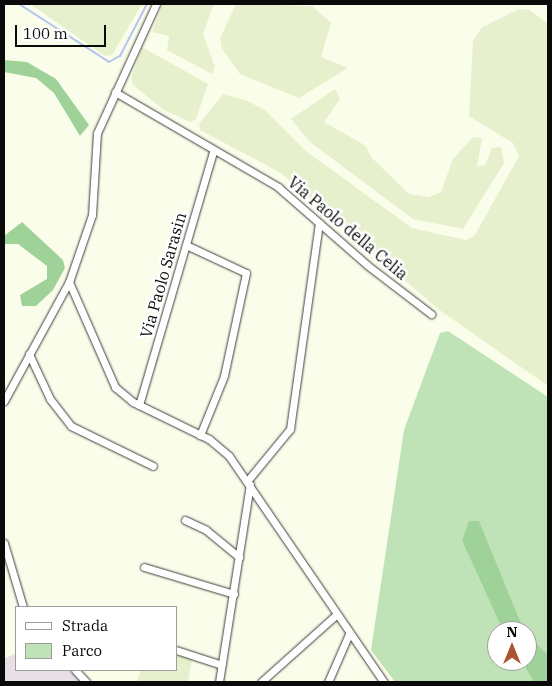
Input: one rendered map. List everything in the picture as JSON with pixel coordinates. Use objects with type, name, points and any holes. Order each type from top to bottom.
[{"type":"street","points":[[4,401],[69,282],[92,215],[96,138],[156,4]]},
{"type":"street","name":"Via Paolo della Celia","points":[[115,92],[213,152],[278,187],[431,314]]},
{"type":"street","name":"Via Paolo Sarasin","points":[[139,405],[213,152]]},
{"type":"street","points":[[219,682],[234,594],[249,482],[290,429],[320,223]]},
{"type":"street","points":[[186,245],[246,273],[222,382],[200,435]]},
{"type":"street","points":[[69,282],[111,382],[139,405],[200,435],[226,453],[249,482],[336,615],[384,682]]},
{"type":"street","points":[[29,354],[67,423],[90,439],[153,466]]},
{"type":"street","points":[[185,520],[206,530],[239,557]]},
{"type":"street","points":[[4,543],[23,606]]},
{"type":"street","points":[[144,567],[234,594]]},
{"type":"street","points":[[261,682],[336,615]]},
{"type":"street","points":[[328,682],[349,634]]},
{"type":"street","points":[[178,651],[222,665]]},
{"type":"street","points":[[76,671],[86,682]]},
{"type":"shaded area","points":[[15,654],[15,671],[76,671],[85,682],[4,682],[4,659]]},
{"type":"green space","points":[[30,4],[142,4],[112,55],[105,56]]},
{"type":"green space","points":[[163,4],[214,4],[203,34],[215,67],[212,74],[167,50],[169,36],[152,32]]},
{"type":"green space","points":[[236,4],[312,6],[331,23],[321,57],[348,68],[299,98],[240,74],[222,49],[220,38]]},
{"type":"green space","points":[[519,9],[530,10],[548,24],[548,386],[438,309],[281,173],[200,130],[199,124],[223,94],[245,100],[265,110],[307,152],[412,228],[466,240],[475,235],[519,156],[513,143],[469,116],[473,41],[482,27]]},
{"type":"green space","points":[[142,47],[208,84],[196,119],[190,122],[164,110],[133,85],[131,79]]},
{"type":"green space","points":[[4,60],[27,62],[56,79],[89,125],[80,136],[54,93],[36,78],[4,72]]},
{"type":"green space","points":[[335,89],[340,99],[324,122],[366,146],[372,158],[409,194],[429,197],[441,192],[453,159],[473,137],[482,138],[477,167],[485,165],[492,148],[501,147],[504,163],[463,229],[413,219],[310,142],[291,119]]},
{"type":"green space","points":[[22,222],[63,260],[65,268],[53,290],[36,306],[22,306],[20,295],[47,279],[47,266],[18,244],[4,244],[4,236]]},
{"type":"green space","points":[[448,331],[548,397],[548,655],[537,647],[537,621],[518,621],[479,522],[462,541],[498,621],[487,621],[487,671],[527,671],[534,682],[395,682],[371,650],[404,430],[440,333]]},
{"type":"green space","points":[[469,521],[479,521],[520,621],[498,621],[462,541]]},
{"type":"green space","points":[[537,645],[548,655],[548,682],[534,682],[527,671],[537,671]]},
{"type":"green space","points":[[178,654],[192,659],[188,682],[137,682],[141,671],[178,671]]},
{"type":"waterway","points":[[19,4],[109,62],[120,56],[147,4]]}]
